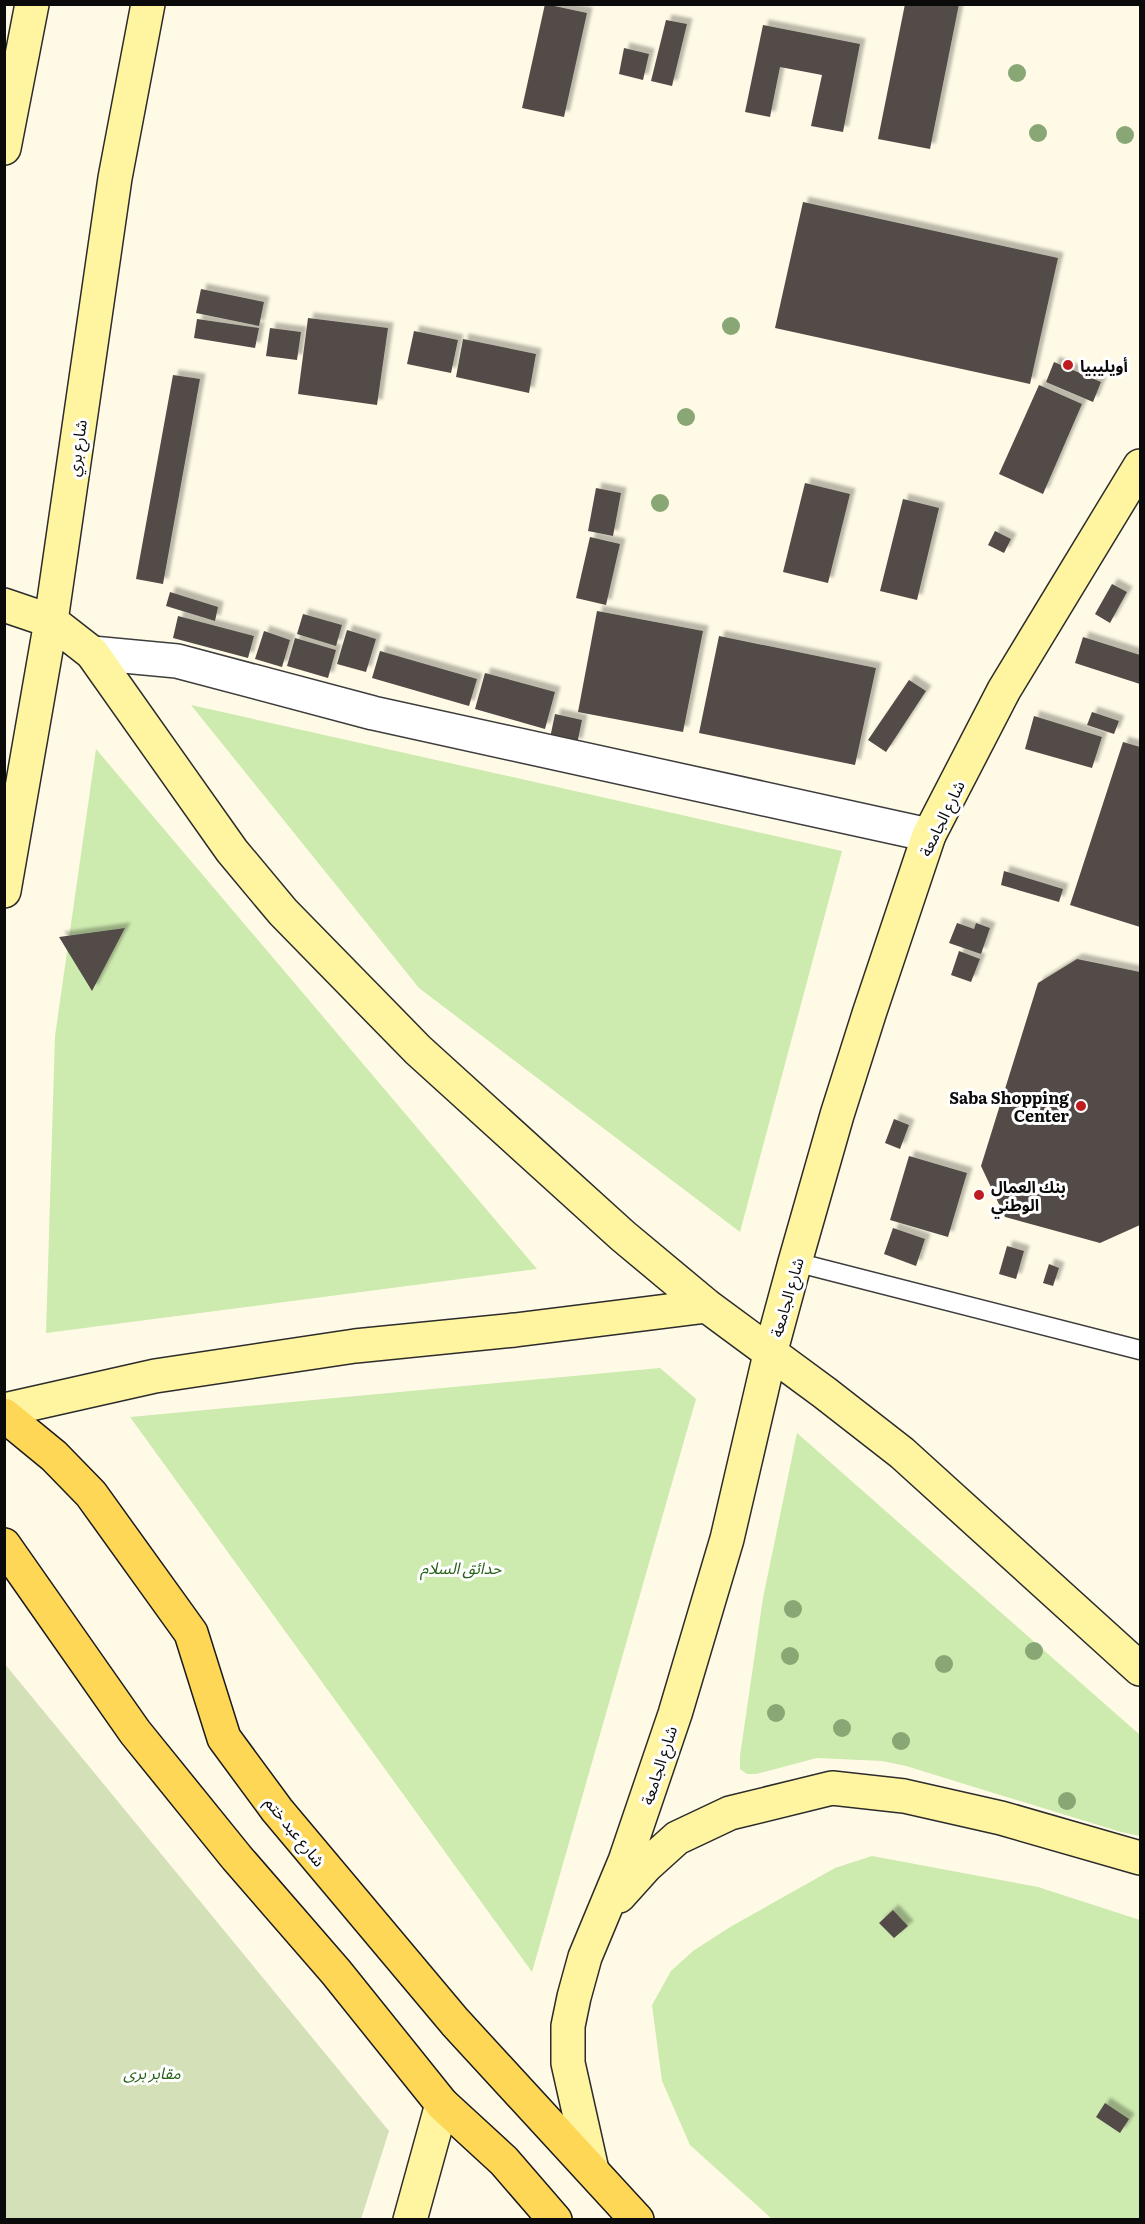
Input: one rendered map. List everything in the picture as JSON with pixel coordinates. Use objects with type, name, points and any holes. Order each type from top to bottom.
[{"type":"main road","points":[[4,148],[32,4]]},
{"type":"main road","name":"شارع بري","points":[[4,891],[51,621],[114,178],[148,4]]},
{"type":"main road","name":"شارع الجامعة","points":[[592,2170],[568,2063],[568,2026],[585,1957],[629,1851],[675,1714],[727,1539],[770,1354],[837,1114],[929,835],[1004,690],[1140,466]]},
{"type":"main road","points":[[4,605],[51,621],[92,654],[232,851],[283,912],[418,1050],[623,1236],[707,1306],[825,1393],[902,1454],[1140,1669]]},
{"type":"main road","points":[[4,1410],[155,1376],[354,1346],[515,1330],[707,1306]]},
{"type":"main road","name":"شارع عبد ختم","points":[[4,1415],[54,1456],[91,1494],[191,1633],[224,1738],[277,1810],[455,2022],[637,2220]]},
{"type":"main road","points":[[4,1545],[135,1732],[237,1858],[336,1972],[442,2104],[504,2162],[555,2220]]},
{"type":"main road","points":[[600,1917],[646,1866],[676,1838],[730,1813],[832,1788],[915,1798],[1001,1818],[1140,1858]]},
{"type":"main road","points":[[410,2220],[442,2104]]},
{"type":"street","points":[[92,654],[177,661],[373,713],[929,835]]},
{"type":"lane","points":[[795,1262],[1140,1350]]},
{"type":"green space","points":[[191,705],[842,851],[740,1232],[419,988]]},
{"type":"green space","points":[[96,749],[537,1269],[46,1333],[55,1036]]},
{"type":"green space","name":"حدائق السلام","points":[[660,1368],[696,1399],[532,1972],[130,1417]]},
{"type":"green space","points":[[797,1433],[1140,1735],[1140,1836],[906,1766],[882,1761],[817,1758],[756,1774],[747,1774],[740,1769],[763,1598]]},
{"type":"green space","name":"مقابر برى","points":[[4,1663],[389,2131],[361,2219],[5,2219]]},
{"type":"green space","points":[[872,1856],[1038,1887],[1140,1920],[1140,2219],[772,2219],[690,2145],[662,2081],[652,2005],[671,1971],[693,1951],[730,1927],[835,1868]]},
{"type":"building","points":[[545,4],[587,13],[564,117],[522,108]]},
{"type":"building","points":[[905,4],[959,4],[930,149],[878,139]]},
{"type":"building","points":[[666,20],[687,24],[672,86],[651,81]]},
{"type":"building","points":[[763,25],[860,44],[843,132],[811,126],[822,75],[780,67],[770,117],[745,112]]},
{"type":"building","points":[[624,48],[649,54],[643,80],[619,74]]},
{"type":"building","points":[[803,202],[1058,258],[1030,384],[775,328]]},
{"type":"building","points":[[201,289],[264,302],[259,326],[196,313]]},
{"type":"building","points":[[308,318],[388,328],[377,405],[298,394]]},
{"type":"building","points":[[197,319],[259,328],[255,348],[194,338]]},
{"type":"building","points":[[270,328],[301,332],[297,360],[266,356]]},
{"type":"building","points":[[414,331],[458,340],[451,373],[407,364]]},
{"type":"building","points":[[463,339],[536,354],[529,393],[456,377]]},
{"type":"building","points":[[1054,362],[1101,382],[1093,402],[1046,382]]},
{"type":"building","points":[[173,375],[200,379],[163,584],[136,579]]},
{"type":"building","points":[[1039,385],[1082,404],[1043,494],[999,474]]},
{"type":"building","points":[[805,483],[850,494],[828,583],[783,572]]},
{"type":"building","points":[[596,488],[621,493],[613,536],[588,531]]},
{"type":"building","points":[[903,499],[939,508],[917,600],[880,591]]},
{"type":"building","points":[[995,531],[1011,539],[1004,553],[988,545]]},
{"type":"building","points":[[590,537],[620,544],[606,605],[576,598]]},
{"type":"building","points":[[1112,584],[1127,592],[1110,623],[1095,614]]},
{"type":"building","points":[[170,592],[218,607],[215,621],[166,606]]},
{"type":"building","points":[[597,611],[703,631],[683,732],[578,712]]},
{"type":"building","points":[[303,614],[342,625],[336,646],[297,634]]},
{"type":"building","points":[[178,616],[254,636],[248,658],[173,638]]},
{"type":"building","points":[[347,630],[376,639],[366,672],[337,664]]},
{"type":"building","points":[[264,631],[290,640],[282,667],[255,659]]},
{"type":"building","points":[[719,636],[876,668],[855,765],[699,733]]},
{"type":"building","points":[[1083,637],[1140,655],[1140,684],[1075,663]]},
{"type":"building","points":[[295,638],[336,650],[328,678],[287,666]]},
{"type":"building","points":[[380,651],[477,679],[469,706],[372,678]]},
{"type":"building","points":[[485,673],[555,692],[545,729],[475,709]]},
{"type":"building","points":[[909,680],[926,691],[886,752],[868,740]]},
{"type":"building","points":[[1092,712],[1119,721],[1114,734],[1087,725]]},
{"type":"building","points":[[555,714],[582,720],[577,744],[550,738]]},
{"type":"building","points":[[1034,716],[1102,737],[1092,768],[1025,749]]},
{"type":"building","points":[[1123,742],[1140,747],[1140,927],[1070,905]]},
{"type":"building","points":[[1004,871],[1063,889],[1059,902],[1001,885]]},
{"type":"building","points":[[957,923],[974,929],[976,923],[990,928],[981,954],[949,943]]},
{"type":"building","points":[[125,928],[92,991],[59,937]]},
{"type":"building","points":[[959,951],[980,959],[971,982],[951,975]]},
{"type":"building","points":[[1077,959],[1140,972],[1140,1225],[1100,1243],[1005,1217],[981,1166],[1038,983]]},
{"type":"building","points":[[894,1119],[909,1125],[900,1149],[885,1143]]},
{"type":"building","points":[[909,1156],[967,1173],[948,1237],[890,1220]]},
{"type":"building","points":[[893,1228],[925,1239],[916,1266],[884,1254]]},
{"type":"building","points":[[1007,1246],[1024,1251],[1016,1279],[999,1274]]},
{"type":"building","points":[[1049,1264],[1059,1268],[1053,1286],[1043,1283]]},
{"type":"building","points":[[893,1910],[908,1926],[894,1938],[879,1923]]},
{"type":"building","points":[[1105,2103],[1129,2119],[1120,2133],[1096,2117]]},
{"type":"place","name":"أويليبيا","points":[[1068,365]]},
{"type":"place","name":"Saba Shopping Center","points":[[1081,1106]]},
{"type":"place","name":"بنك العمال الوطني","points":[[979,1195]]}]
